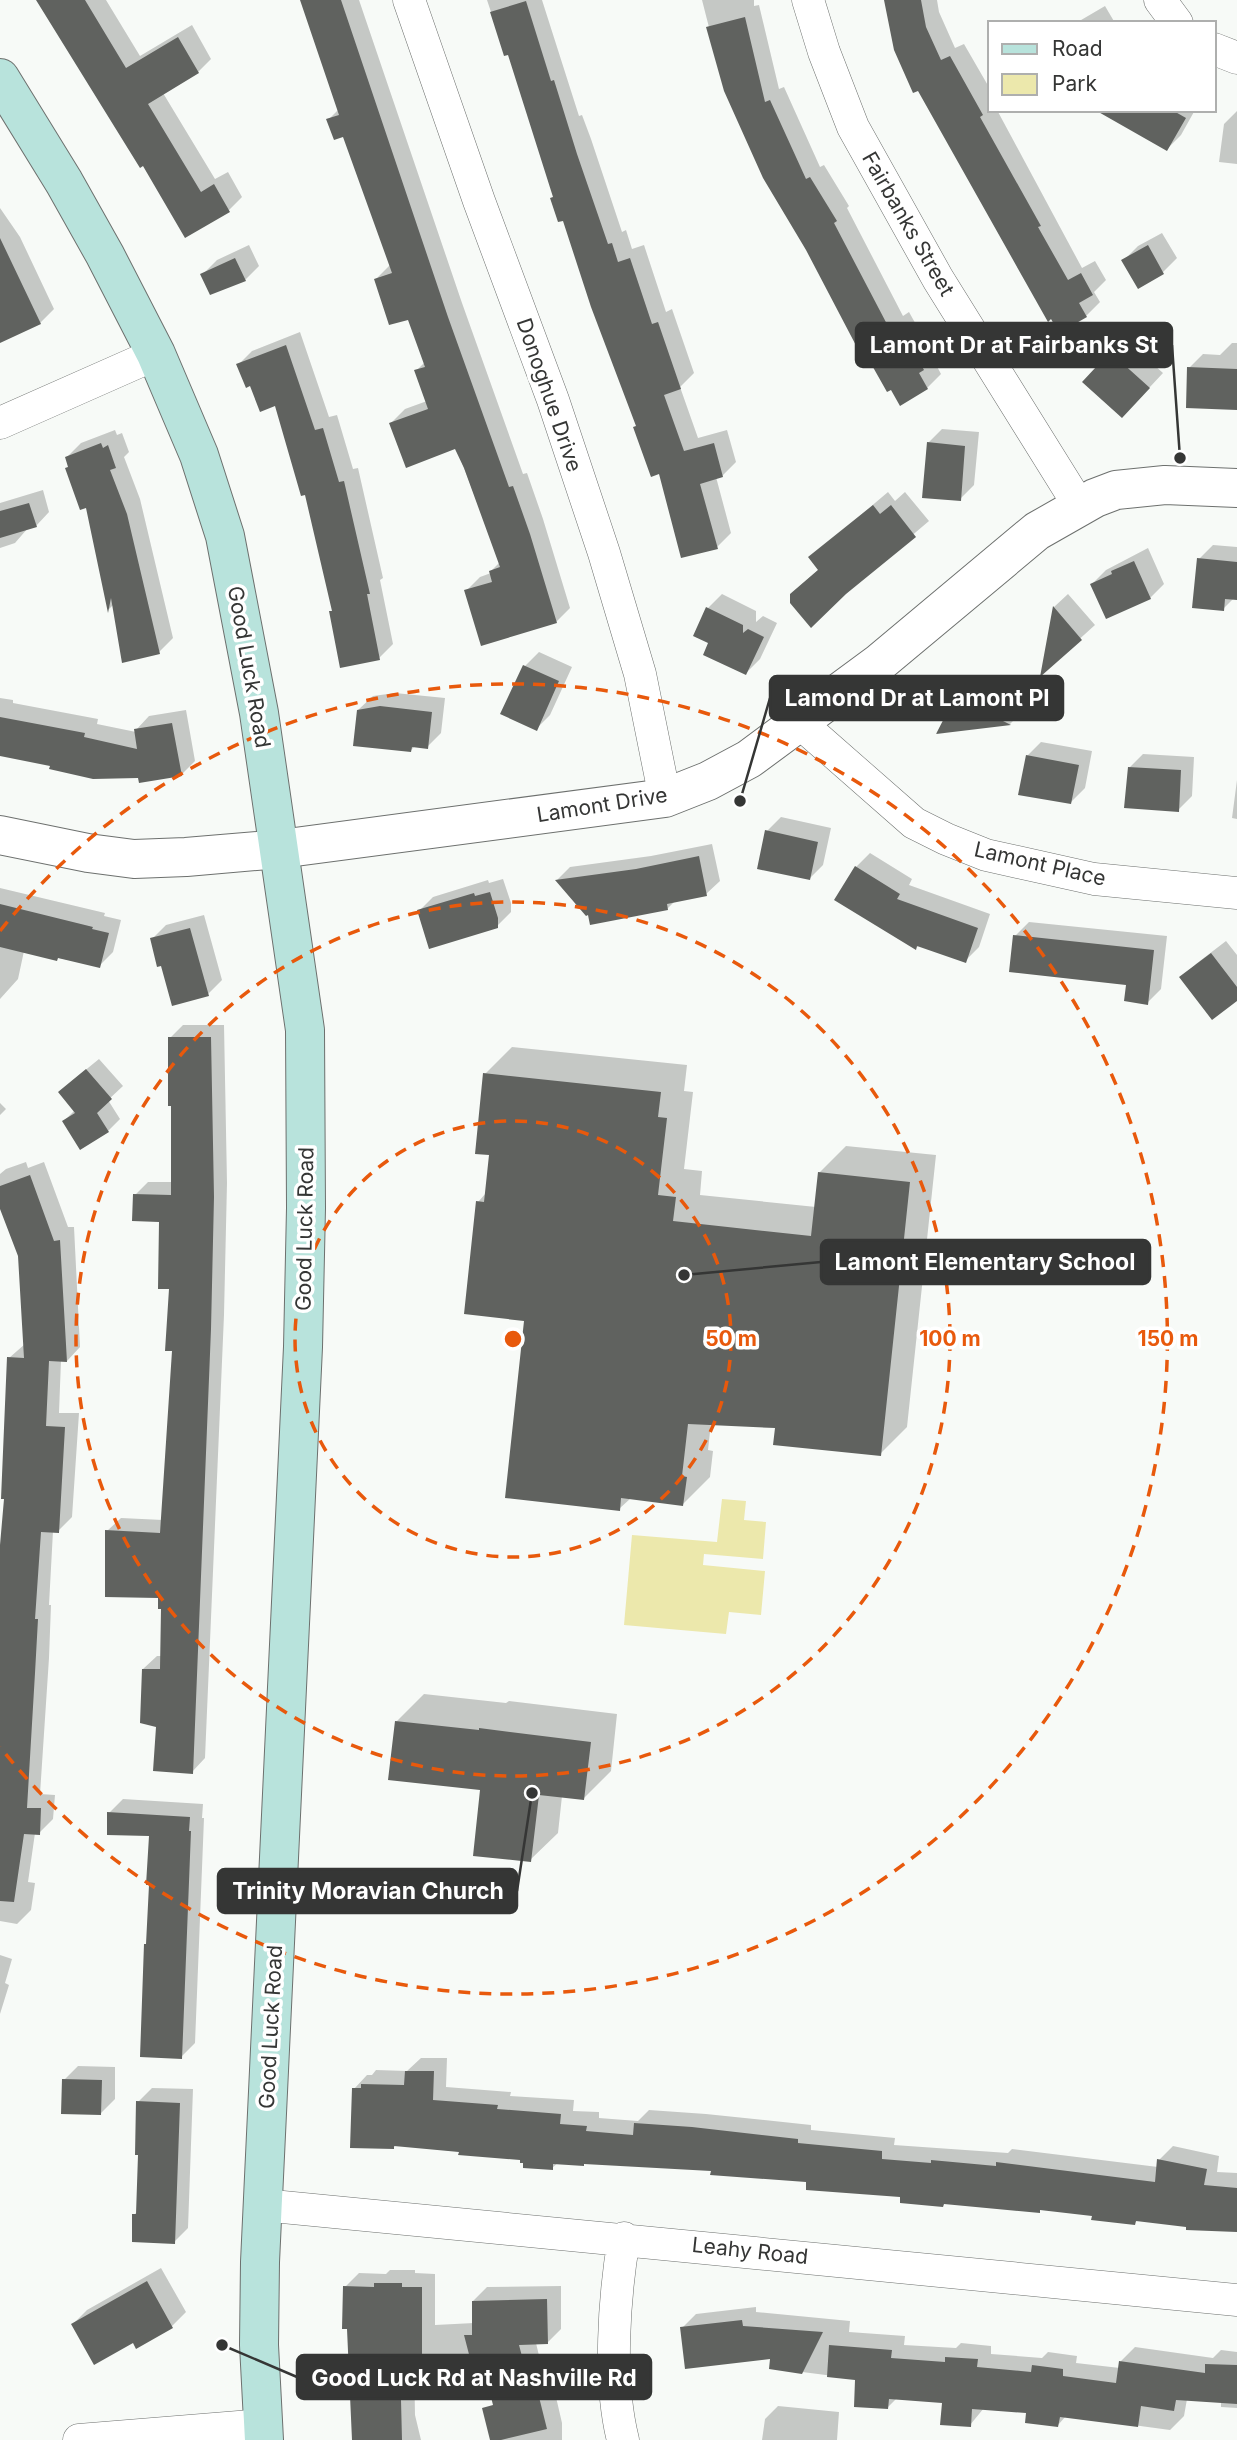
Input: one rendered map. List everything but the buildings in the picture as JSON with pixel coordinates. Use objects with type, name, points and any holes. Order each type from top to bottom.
[{"type":"main road","name":"Good Luck Road","points":[[0,78],[71,194],[156,354],[199,455],[225,536],[259,713],[305,1030],[306,1208],[300,1429],[262,2205],[259,2345],[264,2432]]},
{"type":"street","name":"Donoghue Drive","points":[[409,0],[479,201],[553,400],[604,553],[640,674],[665,798]]},
{"type":"street","name":"Fairbanks Street","points":[[808,0],[824,52],[853,127],[938,279],[1080,507]]},
{"type":"street","points":[[1160,0],[1176,21]]},
{"type":"street","points":[[1216,50],[1237,58]]},
{"type":"street","points":[[0,423],[156,354]]},
{"type":"street","name":"Lamont Drive","points":[[0,835],[88,853],[134,859],[186,857],[280,849],[665,798],[708,781],[750,759],[879,663],[1037,531],[1094,498],[1116,490],[1165,485],[1237,488]]},
{"type":"street","name":"Lamont Place","points":[[800,723],[914,823],[986,855],[1094,879],[1237,893]]},
{"type":"street","name":"Leahy Road","points":[[262,2205],[624,2238],[1237,2300]]},
{"type":"street","points":[[623,2440],[614,2371],[618,2274],[624,2238]]},
{"type":"street","points":[[79,2440],[264,2432]]},
{"type":"green space","points":[[722,1499],[746,1501],[744,1520],[766,1522],[763,1559],[704,1554],[703,1565],[765,1571],[761,1615],[729,1612],[726,1634],[624,1625],[632,1535],[717,1542]]},
{"type":"place","name":"Lamont Dr at Fairbanks St","points":[[1180,458]]},
{"type":"place","name":"Lamond Dr at Lamont Pl","points":[[740,801]]},
{"type":"place","name":"Lamont Elementary School","points":[[684,1275]]},
{"type":"place","name":"Trinity Moravian Church","points":[[532,1793]]},
{"type":"place","name":"Good Luck Rd at Nashville Rd","points":[[222,2345]]}]
